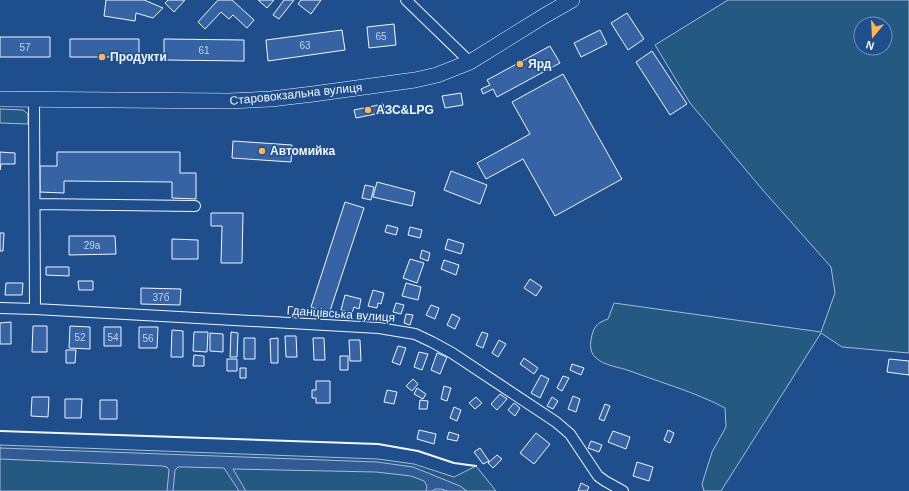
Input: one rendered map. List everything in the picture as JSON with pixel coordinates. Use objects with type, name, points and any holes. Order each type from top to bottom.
[{"type":"main road","name":"Старовокзальна вулиця","points":[[0,99],[229,101],[271,99],[415,80],[470,62],[572,0]]},
{"type":"street","points":[[406,0],[470,62]]},
{"type":"street","points":[[34,99],[35,308]]},
{"type":"street","points":[[35,204],[195,206]]},
{"type":"street","name":"Гданцівська вулиця","points":[[0,308],[35,308],[379,328],[414,334],[452,353],[556,422],[570,434],[598,476],[604,481],[623,491]]},
{"type":"shaded area","points":[[728,0],[909,0],[909,353],[842,347],[821,333],[721,491],[704,491],[702,484],[712,452],[726,427],[725,408],[690,392],[600,361],[594,356],[591,350],[591,341],[594,329],[600,323],[608,319],[614,303],[821,332],[835,293],[831,267],[761,188],[690,103],[655,45]]},
{"type":"shaded area","points":[[0,109],[23,110],[28,114],[28,124],[0,123]]},
{"type":"shaded area","points":[[0,445],[378,459],[414,464],[454,477],[476,466],[496,491],[0,491]]},
{"type":"shaded area","points":[[0,448],[377,462],[413,467],[460,486],[467,491],[435,489],[432,491],[426,491],[427,486],[424,481],[411,476],[376,472],[233,469],[246,491],[239,491],[224,468],[178,467],[175,470],[173,491],[167,491],[169,470],[167,467],[0,459]]},
{"type":"building","points":[[106,0],[144,0],[163,8],[153,18],[136,13],[135,21],[104,16]]},
{"type":"building","points":[[168,0],[185,0],[174,12],[165,3]]},
{"type":"building","points":[[218,0],[232,0],[254,20],[247,28],[233,15],[229,19],[221,12],[205,29],[198,22]]},
{"type":"building","points":[[258,0],[274,0],[267,8]]},
{"type":"building","points":[[284,0],[294,0],[279,19],[273,15]]},
{"type":"building","points":[[301,0],[321,0],[311,14],[298,4]]},
{"type":"building","points":[[627,13],[644,39],[628,50],[611,23]]},
{"type":"building","points":[[394,24],[396,45],[369,48],[367,27]]},
{"type":"building","points":[[342,30],[345,50],[268,61],[266,40]]},
{"type":"building","points":[[600,30],[607,44],[581,57],[574,43]]},
{"type":"building","points":[[0,37],[50,37],[50,57],[0,57]]},
{"type":"building","points":[[70,39],[139,39],[139,57],[70,57]]},
{"type":"building","points":[[164,39],[244,40],[244,61],[164,60]]},
{"type":"building","points":[[550,46],[560,63],[497,97],[493,89],[483,94],[481,89],[490,85],[487,80]]},
{"type":"building","points":[[652,51],[687,104],[670,115],[636,62]]},
{"type":"building","points":[[563,74],[622,179],[555,216],[523,159],[486,179],[477,163],[530,134],[512,102]]},
{"type":"building","points":[[461,93],[463,105],[445,108],[442,96]]},
{"type":"building","points":[[383,104],[385,112],[356,118],[354,110]]},
{"type":"building","name":"Автомийка","points":[[233,141],[292,145],[291,162],[232,158]]},
{"type":"building","points":[[0,152],[15,153],[15,164],[1,164],[0,170]]},
{"type":"building","points":[[57,152],[180,152],[180,173],[196,173],[196,199],[172,198],[172,182],[64,181],[64,193],[40,192],[40,166],[57,166]]},
{"type":"building","points":[[451,171],[487,185],[480,204],[444,190]]},
{"type":"building","points":[[377,182],[415,192],[412,206],[373,197]]},
{"type":"building","points":[[365,185],[374,187],[371,200],[362,198]]},
{"type":"building","points":[[345,202],[364,208],[329,314],[311,307]]},
{"type":"building","points":[[211,213],[243,213],[242,263],[221,263],[222,226],[211,226]]},
{"type":"building","points":[[387,225],[398,228],[396,235],[385,232]]},
{"type":"building","points":[[410,227],[422,230],[420,238],[408,235]]},
{"type":"building","points":[[0,233],[4,233],[3,251],[0,251]]},
{"type":"building","points":[[69,236],[115,236],[116,254],[69,255]]},
{"type":"building","points":[[172,239],[198,240],[198,259],[172,259]]},
{"type":"building","points":[[448,239],[464,244],[461,254],[445,249]]},
{"type":"building","points":[[422,250],[430,253],[428,261],[420,258]]},
{"type":"building","points":[[410,259],[424,263],[417,283],[403,278]]},
{"type":"building","points":[[444,260],[459,265],[456,275],[441,269]]},
{"type":"building","points":[[46,267],[69,267],[69,276],[46,275]]},
{"type":"building","points":[[530,279],[542,287],[536,296],[524,288]]},
{"type":"building","points":[[78,281],[93,281],[93,290],[79,290]]},
{"type":"building","points":[[6,283],[23,283],[22,295],[5,295]]},
{"type":"building","points":[[406,283],[421,287],[418,300],[402,296]]},
{"type":"building","points":[[141,288],[181,289],[180,305],[141,304]]},
{"type":"building","points":[[373,290],[384,293],[381,304],[378,303],[377,308],[368,306]]},
{"type":"building","points":[[345,295],[361,299],[359,309],[354,307],[352,313],[341,310]]},
{"type":"building","points":[[396,303],[404,305],[401,314],[393,312]]},
{"type":"building","points":[[431,305],[439,308],[435,319],[426,315]]},
{"type":"building","points":[[406,314],[413,315],[410,325],[404,323]]},
{"type":"building","points":[[452,314],[460,318],[455,329],[447,325]]},
{"type":"building","points":[[11,322],[11,344],[0,344],[0,323]]},
{"type":"building","points":[[33,326],[47,326],[47,352],[32,352]]},
{"type":"building","points":[[70,326],[90,327],[90,349],[69,348]]},
{"type":"building","points":[[104,327],[121,327],[121,346],[104,346]]},
{"type":"building","points":[[139,327],[158,327],[157,348],[139,348]]},
{"type":"building","points":[[172,330],[183,331],[183,357],[171,357]]},
{"type":"building","points":[[194,332],[208,332],[207,352],[193,351]]},
{"type":"building","points":[[231,332],[238,333],[237,357],[230,357]]},
{"type":"building","points":[[482,332],[488,334],[483,348],[476,345]]},
{"type":"building","points":[[210,333],[223,334],[223,352],[210,351]]},
{"type":"building","points":[[285,336],[296,336],[297,357],[286,357]]},
{"type":"building","points":[[244,338],[255,338],[255,359],[244,359]]},
{"type":"building","points":[[278,338],[278,363],[271,363],[270,339]]},
{"type":"building","points":[[313,338],[324,338],[325,360],[314,360]]},
{"type":"building","points":[[349,340],[360,340],[361,361],[350,361]]},
{"type":"building","points":[[499,340],[506,344],[498,357],[492,353]]},
{"type":"building","points":[[398,346],[406,348],[400,365],[392,362]]},
{"type":"building","points":[[66,350],[76,350],[75,363],[66,363]]},
{"type":"building","points":[[419,352],[428,354],[422,370],[414,367]]},
{"type":"building","points":[[437,353],[447,357],[440,374],[431,370]]},
{"type":"building","points":[[194,355],[204,356],[204,366],[193,366]]},
{"type":"building","points":[[340,356],[348,356],[348,370],[340,370]]},
{"type":"building","points":[[524,358],[538,368],[534,374],[520,364]]},
{"type":"building","points":[[227,359],[237,359],[237,371],[227,371]]},
{"type":"building","points":[[889,359],[909,361],[909,375],[887,372]]},
{"type":"building","points":[[572,364],[584,368],[581,375],[570,370]]},
{"type":"building","points":[[240,368],[246,368],[246,378],[240,378]]},
{"type":"building","points":[[541,375],[549,379],[540,398],[531,393]]},
{"type":"building","points":[[563,376],[569,378],[562,391],[557,388]]},
{"type":"building","points":[[413,379],[418,384],[412,391],[406,386]]},
{"type":"building","points":[[316,381],[330,381],[330,403],[316,403],[316,398],[312,398],[312,390],[316,390]]},
{"type":"building","points":[[444,386],[451,388],[447,401],[441,399]]},
{"type":"building","points":[[417,388],[426,394],[423,399],[414,394]]},
{"type":"building","points":[[387,390],[397,392],[394,404],[384,402]]},
{"type":"building","points":[[500,394],[507,399],[497,410],[491,404]]},
{"type":"building","points":[[573,396],[580,399],[576,412],[568,409]]},
{"type":"building","points":[[32,397],[49,397],[48,417],[31,416]]},
{"type":"building","points":[[476,397],[482,403],[475,409],[469,403]]},
{"type":"building","points":[[552,397],[558,401],[553,409],[547,406]]},
{"type":"building","points":[[65,399],[82,399],[81,418],[65,418]]},
{"type":"building","points":[[100,400],[117,400],[117,419],[100,419]]},
{"type":"building","points":[[420,400],[428,401],[427,409],[419,409]]},
{"type":"building","points":[[514,403],[520,408],[515,416],[508,410]]},
{"type":"building","points":[[605,404],[610,406],[604,421],[599,419]]},
{"type":"building","points":[[454,407],[461,410],[457,421],[450,418]]},
{"type":"building","points":[[419,430],[436,434],[434,444],[417,439]]},
{"type":"building","points":[[668,430],[674,433],[670,443],[664,440]]},
{"type":"building","points":[[613,431],[630,437],[626,449],[608,442]]},
{"type":"building","points":[[449,432],[459,435],[457,441],[447,439]]},
{"type":"building","points":[[536,433],[550,444],[534,464],[520,453]]},
{"type":"building","points":[[591,441],[602,445],[599,452],[588,448]]},
{"type":"building","points":[[480,448],[489,461],[483,464],[474,452]]},
{"type":"building","points":[[497,455],[502,459],[493,468],[488,463]]},
{"type":"building","points":[[637,462],[653,467],[649,481],[633,476]]},
{"type":"building","points":[[581,483],[589,487],[587,491],[578,491]]},
{"type":"wall","points":[[0,431],[378,444],[418,451],[454,463],[476,466]]},
{"type":"place","name":"Продукти","points":[[102,57]]},
{"type":"place","name":"Ярд","points":[[520,64]]},
{"type":"place","name":"АЗС&LPG","points":[[368,110]]},
{"type":"place","name":"Автомийка","points":[[262,151]]}]
